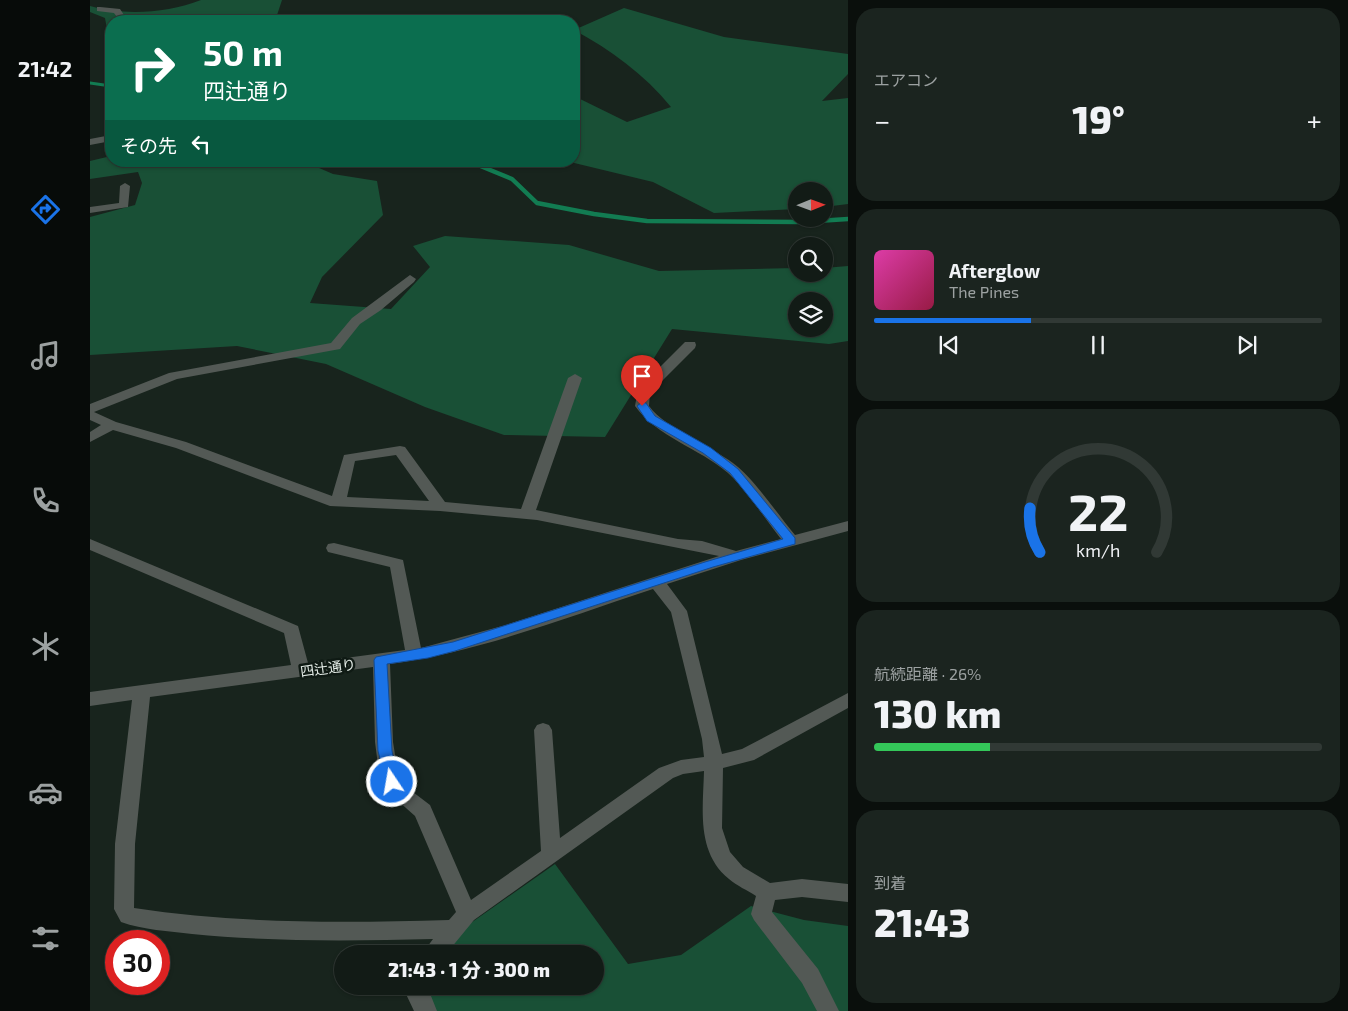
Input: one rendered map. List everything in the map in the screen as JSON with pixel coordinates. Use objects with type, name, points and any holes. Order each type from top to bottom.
[{"type":"street","points":[[90,14],[100,9],[108,0]]},
{"type":"street","points":[[100,9],[117,11],[120,15]]},
{"type":"street","points":[[90,142],[105,139]]},
{"type":"street","points":[[90,210],[124,205],[125,186]]},
{"type":"street","points":[[90,409],[174,376],[335,346],[356,321],[377,307],[410,278]]},
{"type":"street","points":[[690,345],[644,392],[642,406],[651,418],[707,451],[734,471],[791,541]]},
{"type":"street","points":[[527,514],[575,378]]},
{"type":"street","points":[[90,415],[111,425],[181,445],[330,500],[440,506],[527,514],[678,544],[702,546],[736,556]]},
{"type":"street","points":[[90,438],[111,425]]},
{"type":"street","points":[[339,501],[349,458],[400,450],[440,506]]},
{"type":"street","name":"四辻通り","points":[[90,699],[302,672],[414,655],[455,646],[510,630],[736,556],[848,526]]},
{"type":"street","points":[[90,544],[292,630],[302,672]]},
{"type":"street","points":[[334,548],[397,564],[414,655]]},
{"type":"street","points":[[657,582],[679,610],[711,739],[714,763],[712,828],[723,858],[736,874],[767,892],[802,888],[848,893]]},
{"type":"street","points":[[381,660],[385,751],[392,782],[411,802],[423,811],[460,922]]},
{"type":"street","points":[[142,692],[125,844],[124,909],[128,916],[170,924],[251,929],[460,922]]},
{"type":"street","points":[[441,945],[460,922],[666,774],[688,766],[714,763],[746,755],[848,700]]},
{"type":"street","points":[[543,730],[551,855]]},
{"type":"street","points":[[767,892],[761,914],[810,976],[828,1011]]},
{"type":"street","points":[[418,995],[426,1011]]},
{"type":"green space","points":[[201,0],[282,0],[277,15],[105,15],[105,18],[90,12],[90,6],[117,11],[146,12]]},
{"type":"green space","points":[[624,8],[724,37],[848,54],[848,74],[822,101],[848,98],[848,204],[833,206],[833,182],[788,182],[788,209],[714,213],[653,182],[580,164],[580,99],[627,122],[671,107],[638,73],[601,46],[580,34],[580,27]]},
{"type":"green space","points":[[105,157],[105,167],[317,167],[333,174],[377,181],[383,215],[322,277],[310,303],[391,309],[430,267],[413,246],[445,236],[569,245],[659,271],[788,268],[788,282],[833,282],[833,267],[848,266],[848,341],[829,344],[672,329],[605,437],[504,435],[425,407],[326,364],[237,346],[90,355],[90,217],[135,205],[142,183],[138,172],[90,179],[90,161]]},
{"type":"green space","points":[[555,864],[628,964],[681,955],[751,906],[804,920],[848,926],[848,1011],[434,1011],[428,995],[604,995],[604,945],[448,945],[458,932]]},
{"type":"waterway","points":[[90,83],[105,85]]},
{"type":"waterway","points":[[483,167],[512,179],[537,203],[594,214],[647,221],[802,222],[848,219]]},
{"type":"route","points":[[392,782],[385,751],[381,660],[428,653],[455,646],[760,549],[791,541],[734,471],[707,451],[651,418],[642,406]]}]
